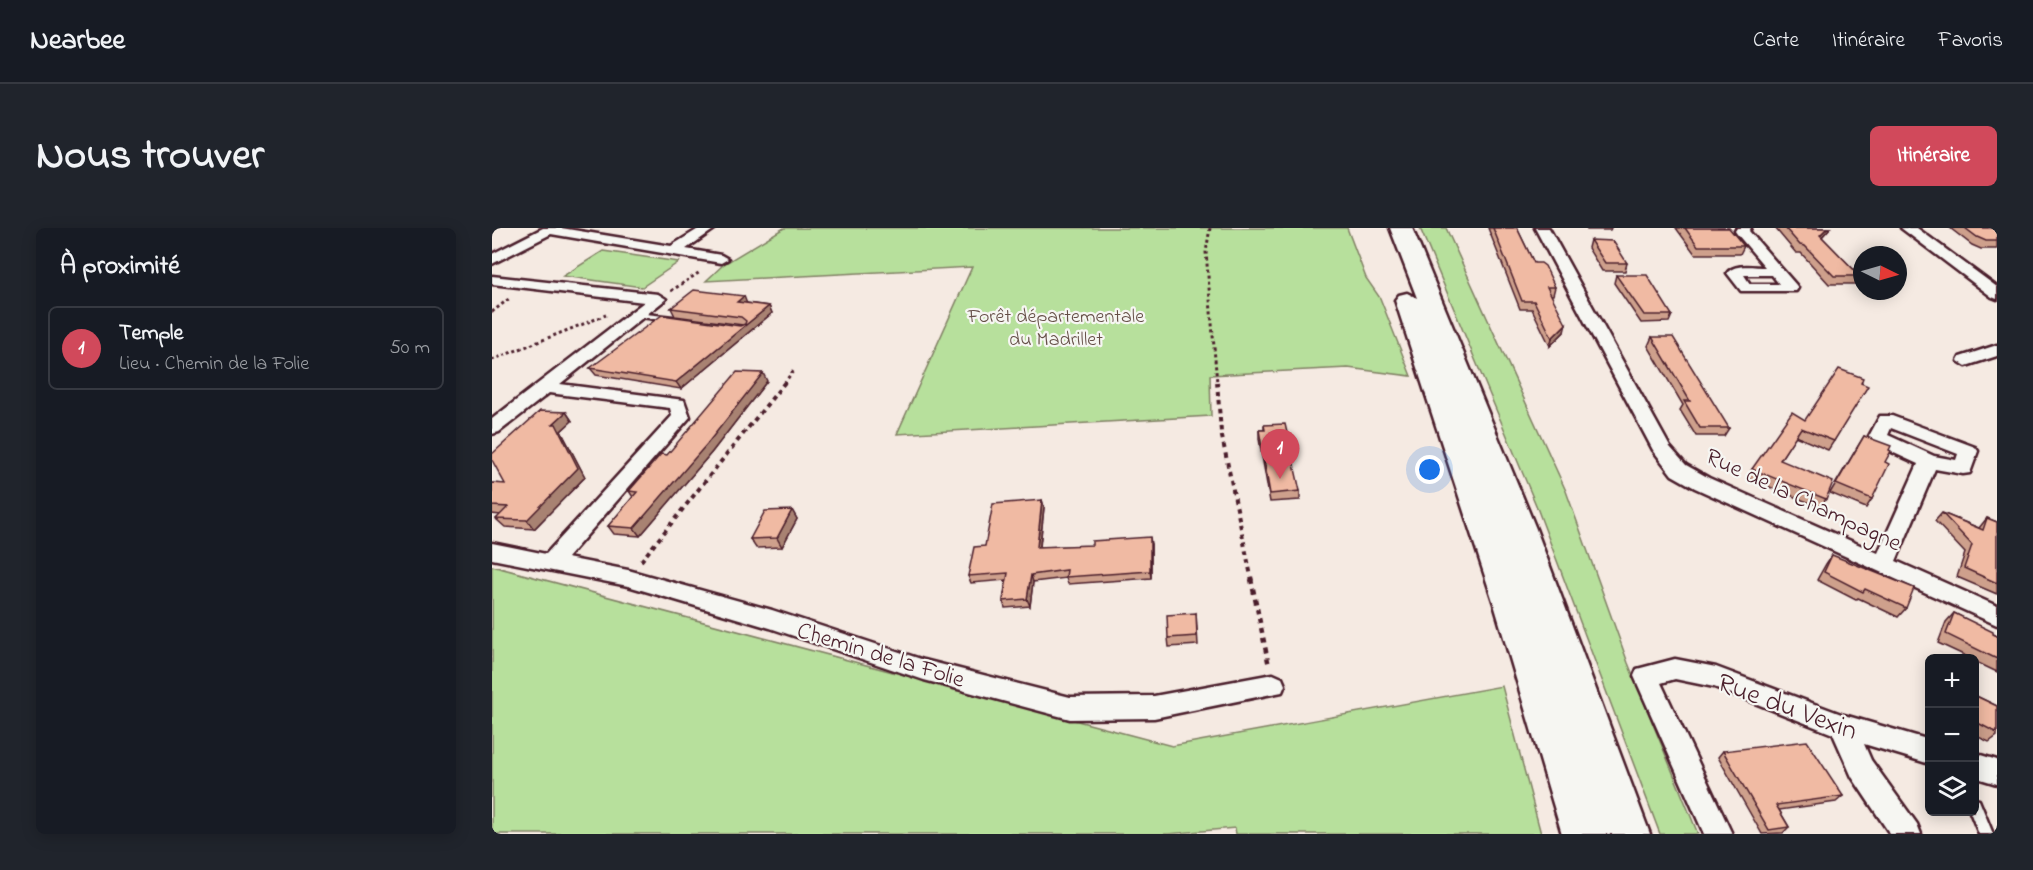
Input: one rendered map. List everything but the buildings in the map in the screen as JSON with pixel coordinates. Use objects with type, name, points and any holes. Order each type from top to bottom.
[{"type":"highway","points":[[1380,228],[1423,342],[1505,582],[1584,834]]},
{"type":"highway","points":[[1401,228],[1447,339],[1545,598],[1628,834]]},
{"type":"street","points":[[673,251],[710,228]]},
{"type":"street","name":"Rue de la Champagne","points":[[1542,228],[1662,450],[1679,470],[1702,483],[1997,616]]},
{"type":"street","points":[[1744,228],[1742,231],[1777,271]]},
{"type":"street","points":[[1908,228],[1997,294]]},
{"type":"street","points":[[492,260],[551,229],[574,231],[721,259]]},
{"type":"street","points":[[1981,280],[1997,279]]},
{"type":"street","points":[[492,280],[658,299]]},
{"type":"street","points":[[612,294],[623,328]]},
{"type":"street","points":[[492,428],[658,299]]},
{"type":"street","points":[[1966,361],[1997,350]]},
{"type":"street","points":[[546,387],[678,404],[681,417],[549,564]]},
{"type":"street","points":[[1884,564],[1929,461]]},
{"type":"street","name":"Chemin de la Folie","points":[[492,551],[628,578],[772,619],[924,670],[1070,708],[1154,707],[1273,685]]},
{"type":"street","name":"Rue du Vexin","points":[[1718,834],[1646,676],[1675,669],[1716,677],[1843,726],[1925,751]]},
{"type":"street","points":[[1843,726],[1862,768],[1907,834]]},
{"type":"street","points":[[1979,767],[1997,772]]},
{"type":"lane","points":[[640,315],[686,321]]},
{"type":"lane","points":[[1979,816],[1986,834]]},
{"type":"path","points":[[1210,228],[1206,252],[1221,432],[1273,685]]},
{"type":"path","points":[[658,299],[721,259]]},
{"type":"path","points":[[492,360],[618,311]]},
{"type":"path","points":[[628,578],[794,370]]},
{"type":"green space","name":"Forêt départementale du Madrillet","points":[[784,228],[1347,228],[1366,278],[1380,298],[1411,376],[1348,368],[1210,375],[1211,416],[897,434],[972,267],[706,281],[724,264]]},
{"type":"green space","points":[[1420,228],[1446,228],[1566,491],[1628,663],[1698,834],[1660,834],[1536,505]]},
{"type":"green space","points":[[603,251],[679,262],[642,287],[563,276]]},
{"type":"green space","points":[[492,566],[1172,746],[1502,686],[1541,834],[1236,834],[1235,828],[1168,834],[492,834]]},
{"type":"place","name":"Temple","points":[[1280,479]]}]
